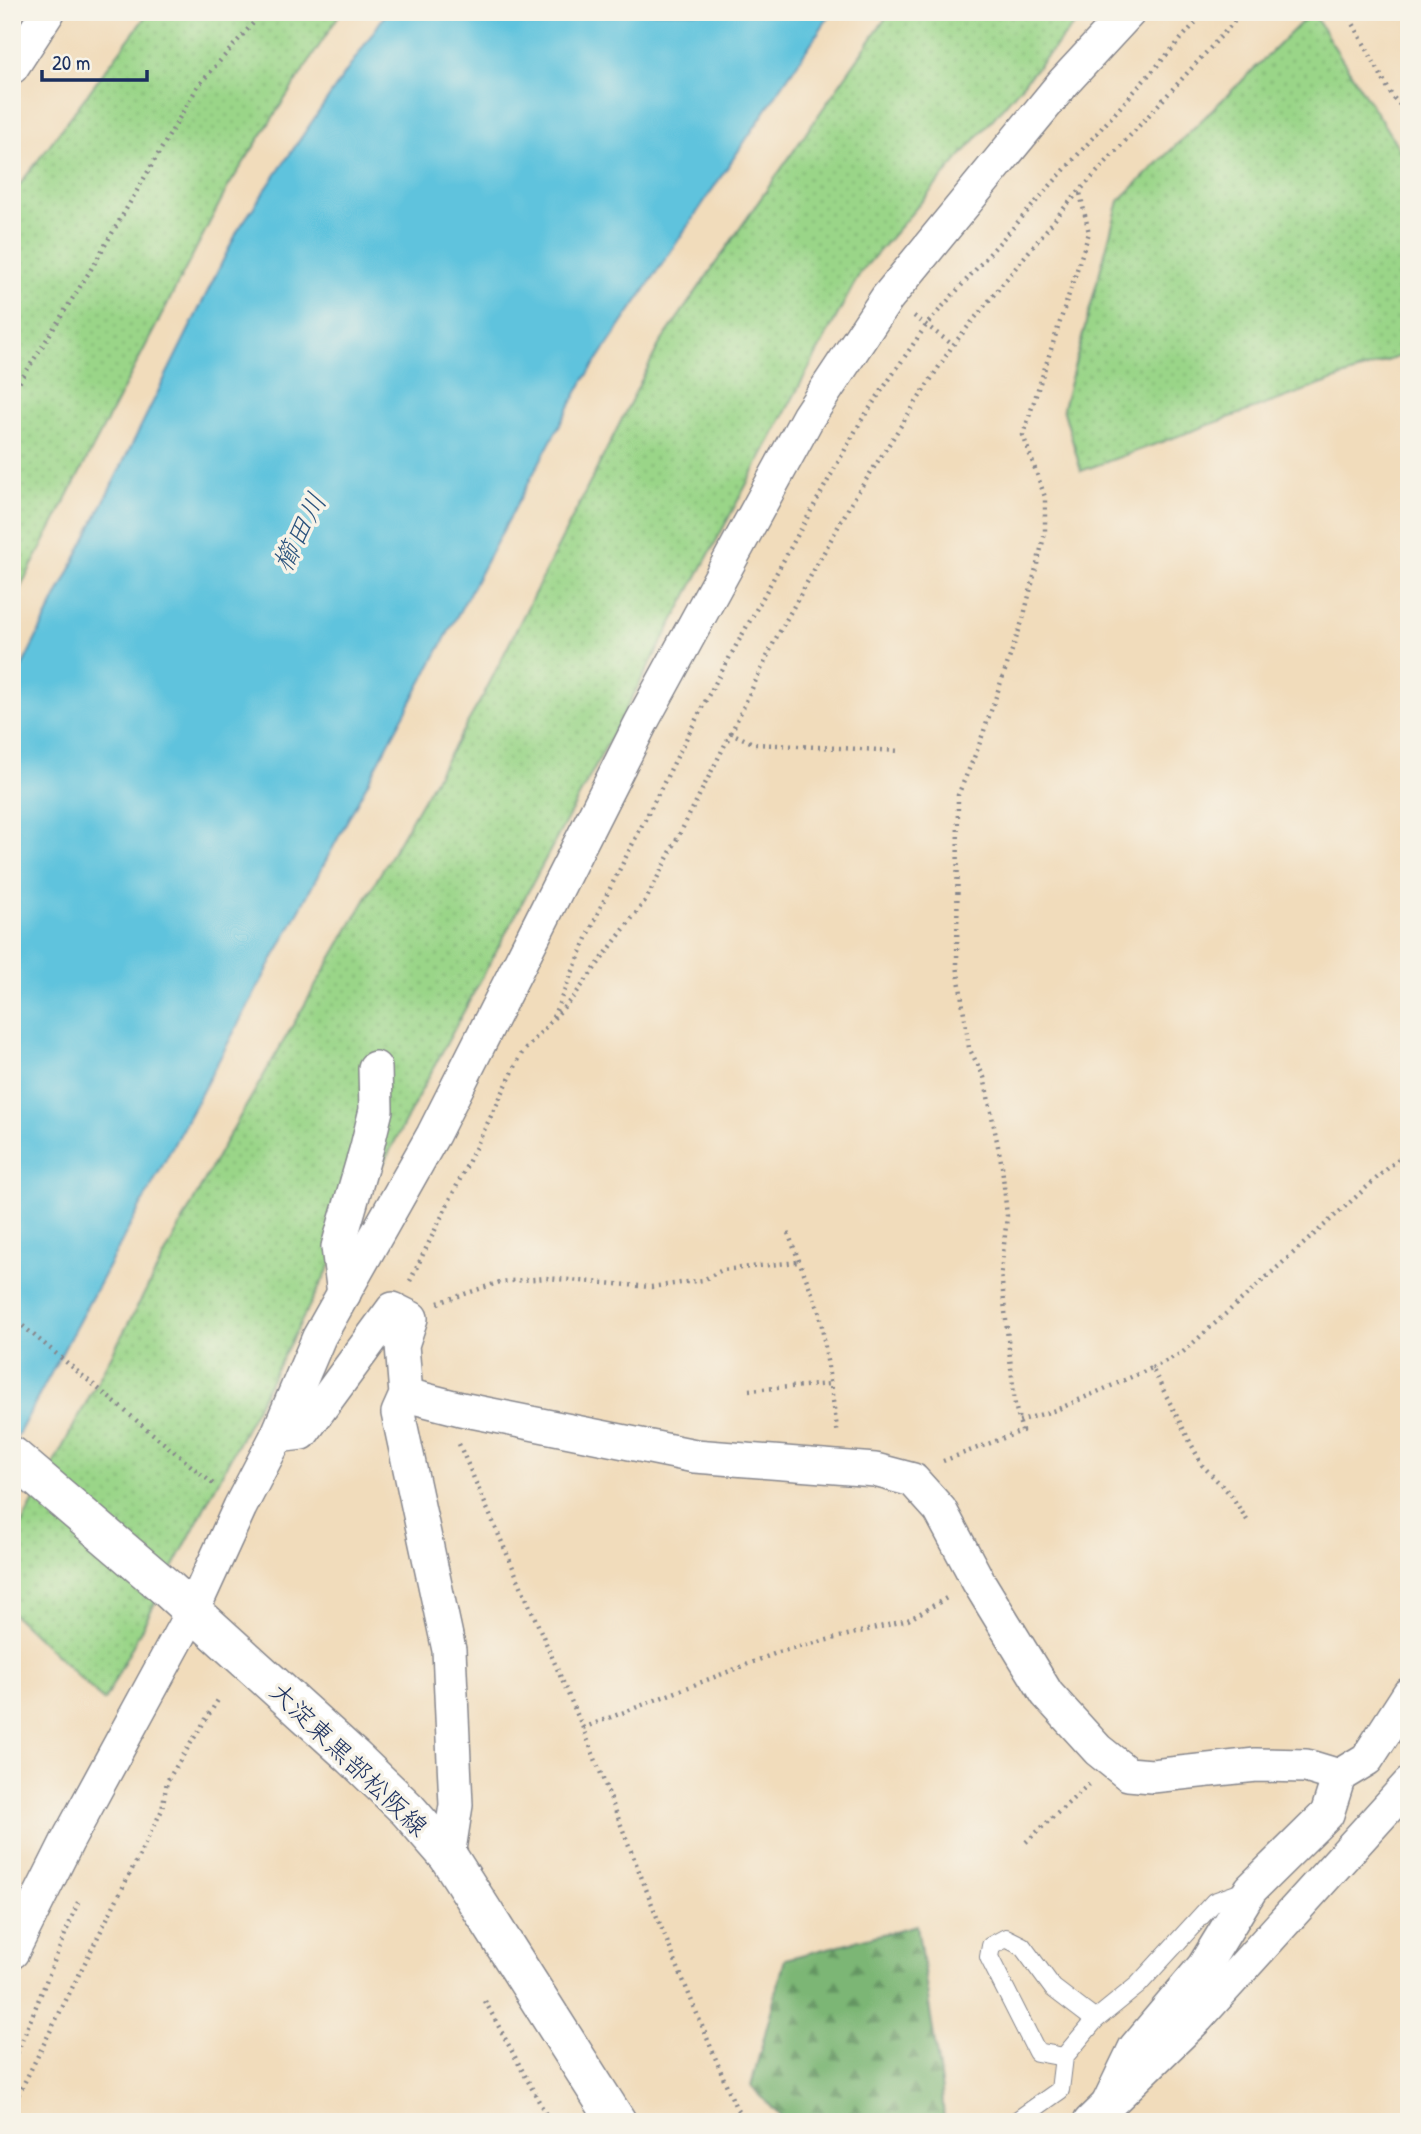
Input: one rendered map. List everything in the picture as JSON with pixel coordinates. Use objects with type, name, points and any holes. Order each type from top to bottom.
[{"type":"main road","name":"大淀東黒部松阪線","points":[[12,1456],[180,1600],[353,1757],[408,1811],[448,1856],[617,2122]]},
{"type":"street","points":[[12,67],[48,12]]},
{"type":"street","points":[[12,1952],[67,1842],[180,1600],[240,1507],[277,1436],[319,1337],[433,1135],[641,723],[808,417],[887,298],[1064,82],[1129,12]]},
{"type":"street","points":[[344,1294],[338,1247],[376,1110],[375,1068]]},
{"type":"street","points":[[277,1436],[302,1433],[393,1309],[411,1318],[402,1345],[406,1395],[398,1413],[449,1650],[456,1805],[448,1856]]},
{"type":"street","points":[[406,1395],[461,1409],[695,1456],[875,1470],[913,1480],[940,1510],[978,1581],[1046,1694],[1098,1750],[1128,1774],[1152,1776],[1256,1765],[1306,1766],[1339,1776]]},
{"type":"street","points":[[1100,2112],[1135,2048],[1203,1966],[1251,1889],[1327,1814],[1339,1776],[1367,1759],[1409,1694]]},
{"type":"street","points":[[1100,2112],[1198,2017],[1409,1784]]},
{"type":"lane","points":[[1015,2122],[1059,2090],[1064,2057],[1095,2021],[1138,1985],[1214,1902],[1251,1889]]},
{"type":"lane","points":[[1064,2057],[1037,2052],[989,1957],[991,1946],[1006,1938],[1022,1946],[1053,1988],[1095,2021]]},
{"type":"path","points":[[12,394],[90,271],[198,86],[263,12]]},
{"type":"path","points":[[551,1021],[601,906],[706,698],[861,421],[927,324],[1205,12]]},
{"type":"path","points":[[798,1262],[722,1270],[703,1280],[651,1287],[546,1278],[500,1282],[438,1303],[411,1318],[410,1280],[522,1053],[575,995],[647,898],[775,640],[853,500],[953,345],[1065,207],[1243,12]]},
{"type":"path","points":[[1348,12],[1392,96],[1409,115]]},
{"type":"path","points":[[913,1480],[926,1467],[1022,1431],[1015,1405],[1001,1273],[1007,1216],[1002,1166],[984,1077],[969,1048],[957,965],[958,795],[978,748],[1023,619],[1045,533],[1045,497],[1023,435],[1090,233],[1080,193]]},
{"type":"path","points":[[887,298],[953,345]]},
{"type":"path","points":[[731,733],[755,744],[901,751]]},
{"type":"path","points":[[1019,1421],[1056,1410],[1182,1353],[1397,1160],[1409,1153]]},
{"type":"path","points":[[788,1233],[820,1313],[843,1467]]},
{"type":"path","points":[[12,1317],[240,1507]]},
{"type":"path","points":[[1152,1368],[1202,1465],[1231,1495],[1247,1520]]},
{"type":"path","points":[[749,1390],[831,1384]]},
{"type":"path","points":[[461,1409],[448,1420],[583,1728],[730,2095],[747,2122]]},
{"type":"path","points":[[583,1728],[779,1651],[908,1620],[978,1581]]},
{"type":"path","points":[[12,2107],[162,1810],[167,1781],[218,1700]]},
{"type":"path","points":[[1026,1842],[1113,1762]]},
{"type":"path","points":[[12,2066],[80,1898]]},
{"type":"path","points":[[485,2001],[550,2122]]},
{"type":"green space","points":[[149,12],[341,12],[228,187],[12,604],[12,195]]},
{"type":"green space","points":[[890,12],[1085,12],[860,273],[420,1093],[104,1701],[12,1613],[12,1542],[219,1153],[484,694],[659,345]]},
{"type":"green space","points":[[1312,12],[1409,164],[1409,353],[1081,471],[1063,408],[1119,201]]},
{"type":"green space","points":[[917,1925],[942,2090],[944,2122],[786,2122],[751,2086],[785,1959]]},
{"type":"water","name":"櫛田川","points":[[387,12],[832,12],[582,383],[12,1446],[12,687],[238,230]]}]
